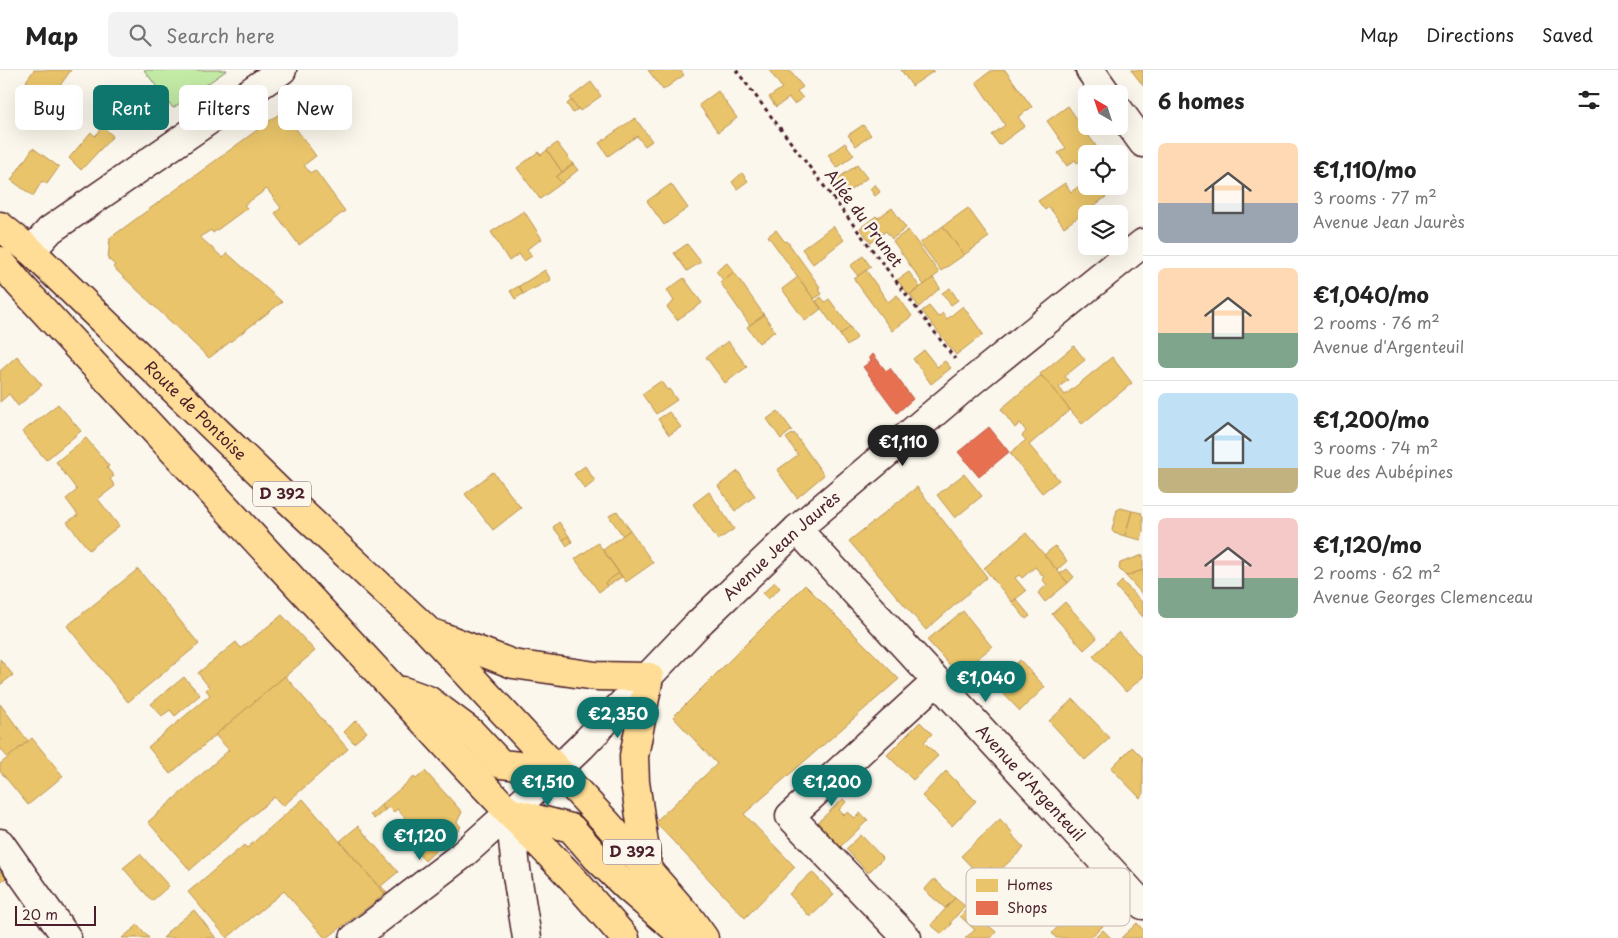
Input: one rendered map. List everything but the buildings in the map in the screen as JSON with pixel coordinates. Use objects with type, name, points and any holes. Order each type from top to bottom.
[{"type":"main road","name":"Route de Pontoise","points":[[0,226],[31,251],[283,495],[427,630],[557,770]]},
{"type":"main road","name":"D 392","points":[[0,261],[20,285],[574,880],[625,938]]},
{"type":"main road","points":[[427,630],[513,664],[596,676],[649,676],[634,756],[635,782],[648,870]]},
{"type":"main road","points":[[394,688],[428,700],[472,732],[501,764],[557,770]]},
{"type":"main road","name":"D 392","points":[[557,770],[648,870],[704,938]]},
{"type":"main road","points":[[510,812],[572,828],[597,858],[628,888],[686,938]]},
{"type":"street","points":[[31,251],[50,230],[282,70]]},
{"type":"street","points":[[1090,70],[1101,85]]},
{"type":"street","points":[[1128,122],[1143,143]]},
{"type":"street","name":"Avenue Jean Jaurès","points":[[354,938],[461,856],[557,770],[701,621],[797,529],[972,381],[1143,244]]},
{"type":"street","name":"Avenue d'Argenteuil","points":[[797,529],[1108,868]]},
{"type":"street","points":[[907,938],[790,816],[937,681]]},
{"type":"street","points":[[510,812],[516,869],[527,938]]},
{"type":"street","points":[[0,843],[67,938]]},
{"type":"street","name":"Avenue d'Argenteuil","points":[[1130,892],[1143,906]]},
{"type":"path","name":"Allée du Prunet","points":[[736,70],[972,381]]},
{"type":"green space","points":[[144,70],[227,70],[206,85],[179,85],[179,104],[173,108],[169,103],[169,85],[155,85]]}]
